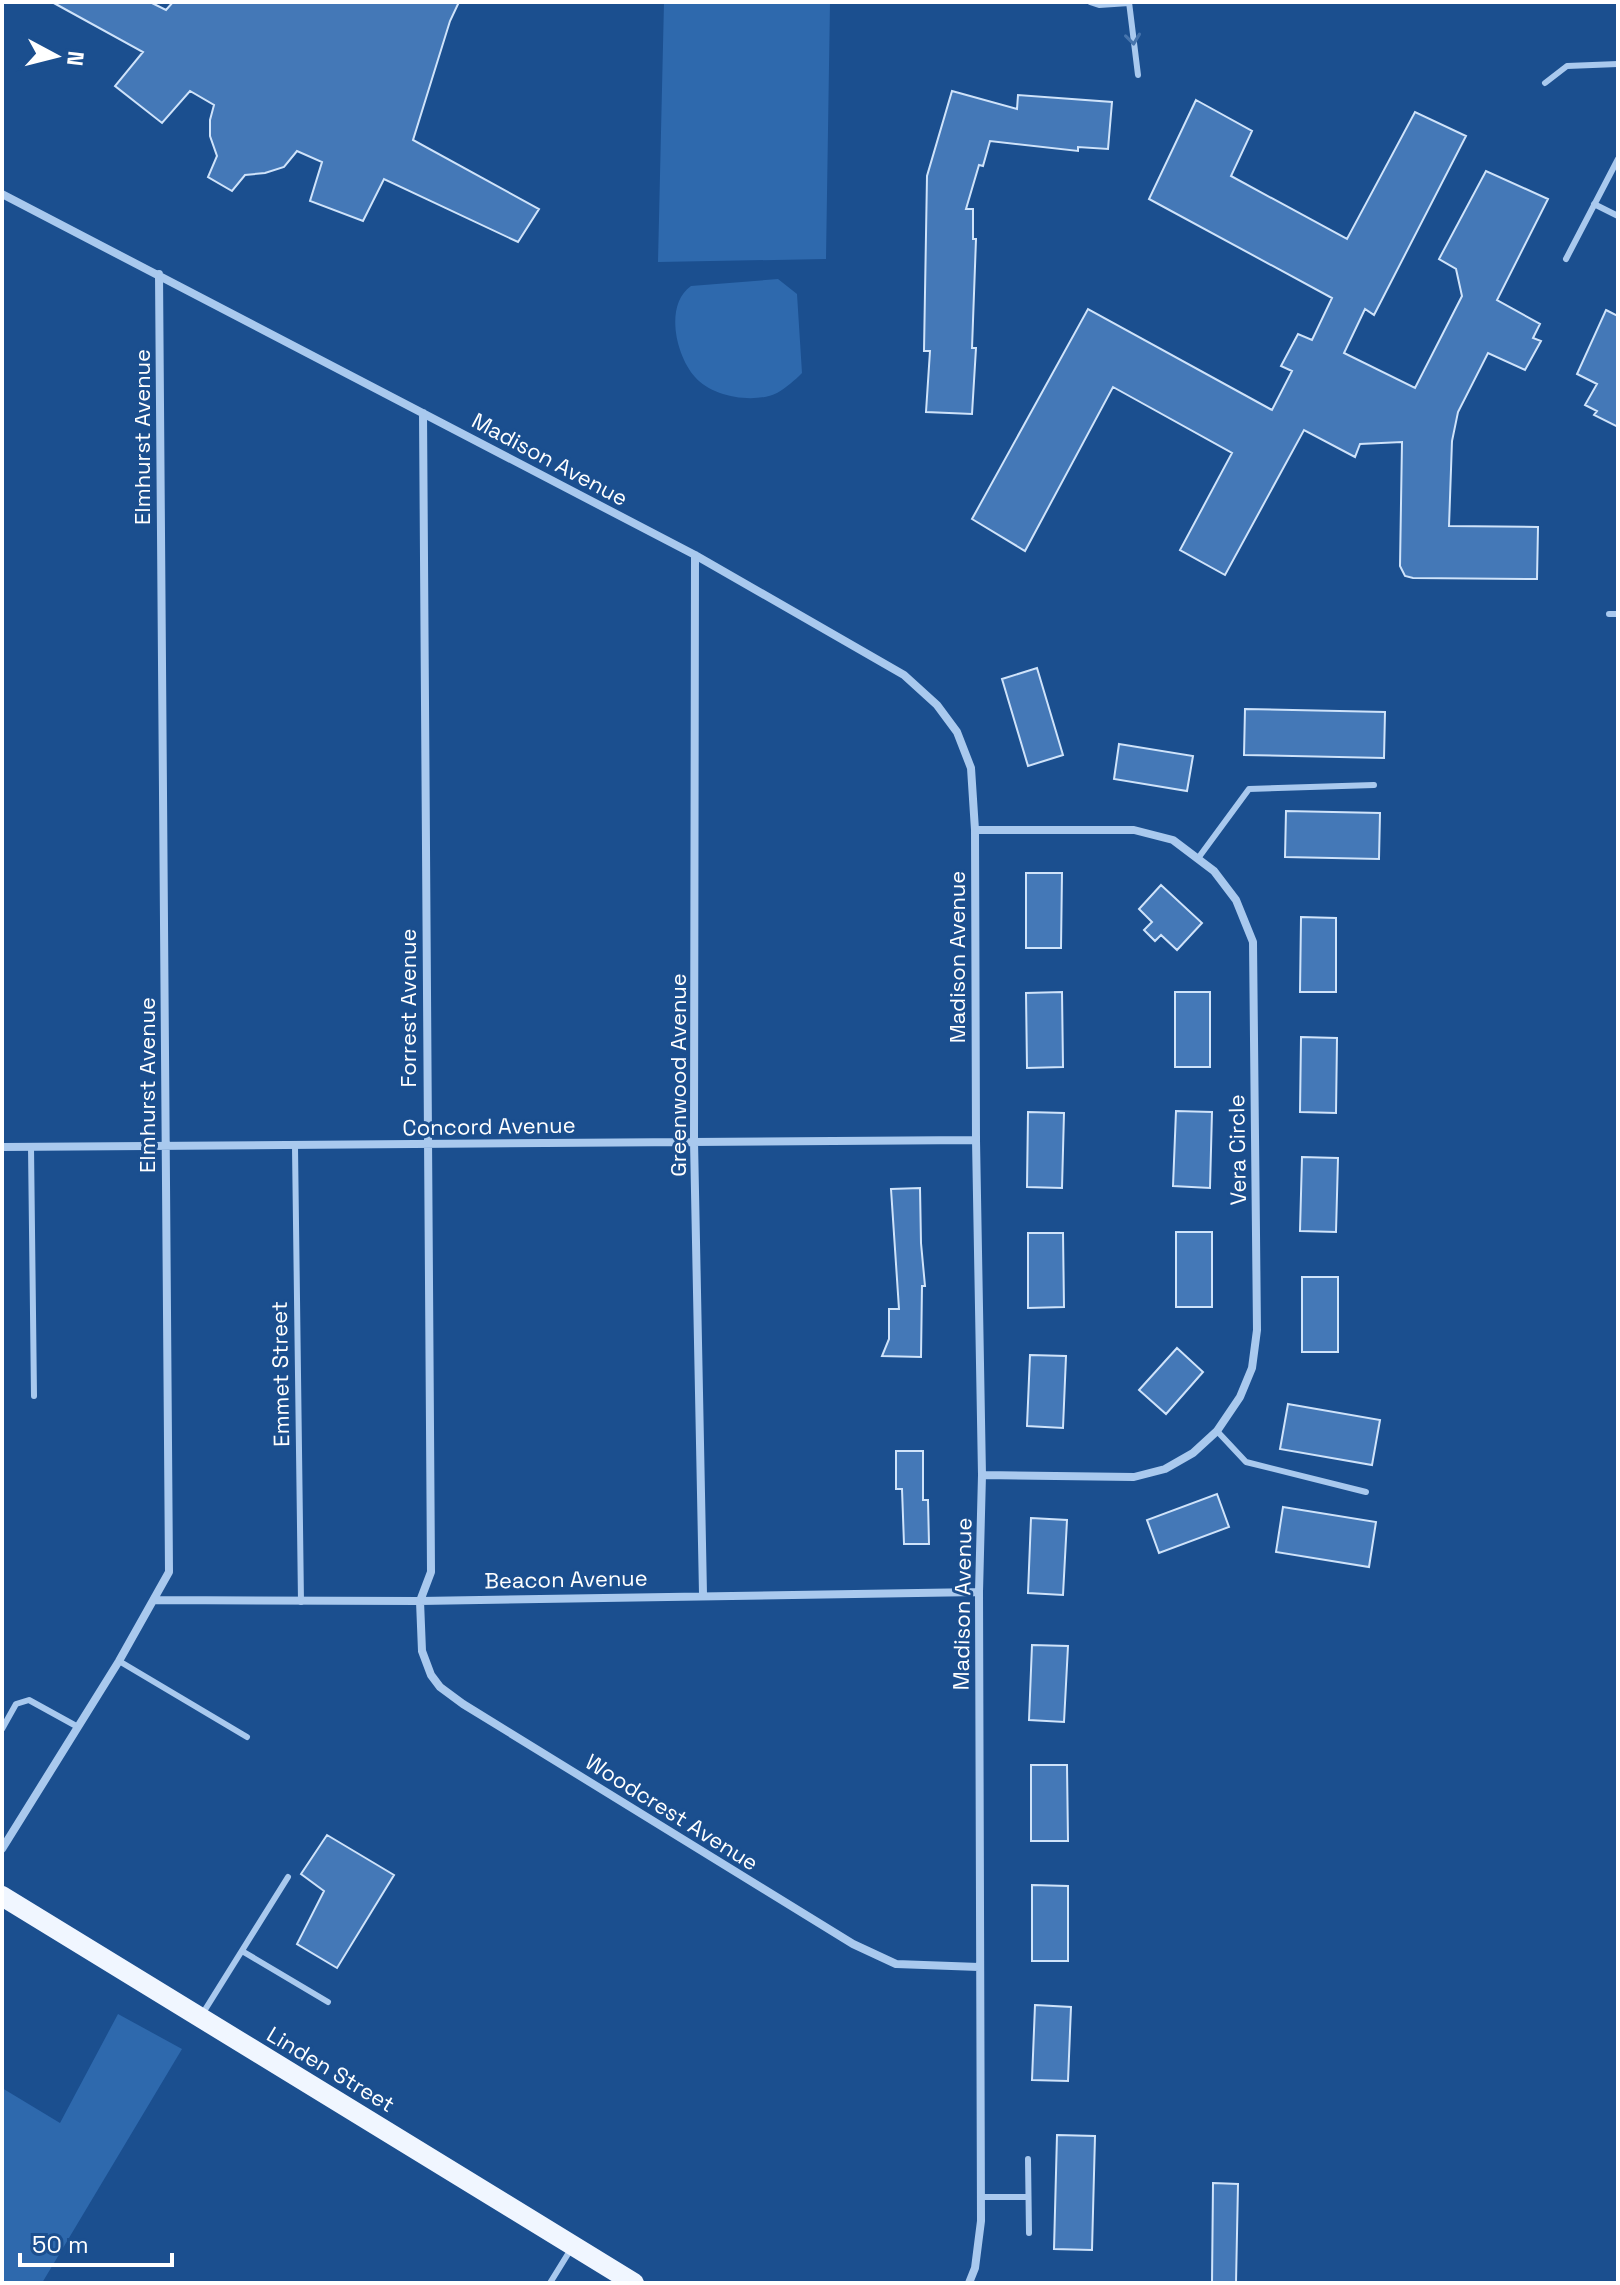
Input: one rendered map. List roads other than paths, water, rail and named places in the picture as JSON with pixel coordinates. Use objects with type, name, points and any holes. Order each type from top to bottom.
[{"type":"main road","name":"Linden Street","points":[[2,1896],[634,2283]]},
{"type":"street","name":"Madison Avenue","points":[[2,194],[695,555],[904,675],[937,705],[957,732],[971,768],[975,830],[982,1475],[979,1592],[981,2221],[975,2268],[969,2283]]},
{"type":"street","name":"Elmhurst Avenue","points":[[2,1849],[119,1661],[169,1572],[159,274]]},
{"type":"street","name":"Forrest Avenue","points":[[420,1601],[431,1572],[423,413]]},
{"type":"street","name":"Greenwood Avenue","points":[[695,555],[694,1141],[703,1594]]},
{"type":"street","name":"Vera Circle","points":[[975,830],[1134,830],[1173,840],[1214,871],[1236,900],[1253,942],[1257,1330],[1252,1368],[1240,1397],[1217,1431],[1193,1453],[1165,1469],[1134,1477],[982,1475]]},
{"type":"street","name":"Concord Avenue","points":[[2,1147],[976,1140]]},
{"type":"street","name":"Beacon Avenue","points":[[154,1600],[420,1601],[703,1594],[979,1592]]},
{"type":"street","name":"Woodcrest Avenue","points":[[420,1601],[422,1651],[431,1675],[440,1687],[463,1704],[853,1944],[896,1964],[979,1967]]},
{"type":"lane","points":[[1090,2],[1099,5],[1129,3],[1138,75]]},
{"type":"lane","points":[[1545,83],[1567,66],[1618,64]]},
{"type":"lane","points":[[1566,259],[1618,159]]},
{"type":"lane","points":[[1594,204],[1618,216]]},
{"type":"lane","points":[[1609,614],[1618,614]]},
{"type":"lane","points":[[1199,857],[1249,789],[1374,785]]},
{"type":"lane","points":[[31,1147],[34,1396]]},
{"type":"lane","name":"Emmet Street","points":[[295,1147],[301,1602]]},
{"type":"lane","points":[[1217,1431],[1246,1462],[1366,1492]]},
{"type":"lane","points":[[119,1661],[247,1737]]},
{"type":"lane","points":[[2,1729],[16,1704],[29,1700],[78,1727]]},
{"type":"lane","points":[[200,2018],[288,1877]]},
{"type":"lane","points":[[242,1951],[328,2002]]},
{"type":"lane","points":[[1028,2159],[1029,2233]]},
{"type":"lane","points":[[981,2197],[1028,2197]]},
{"type":"lane","points":[[550,2283],[573,2246]]}]
